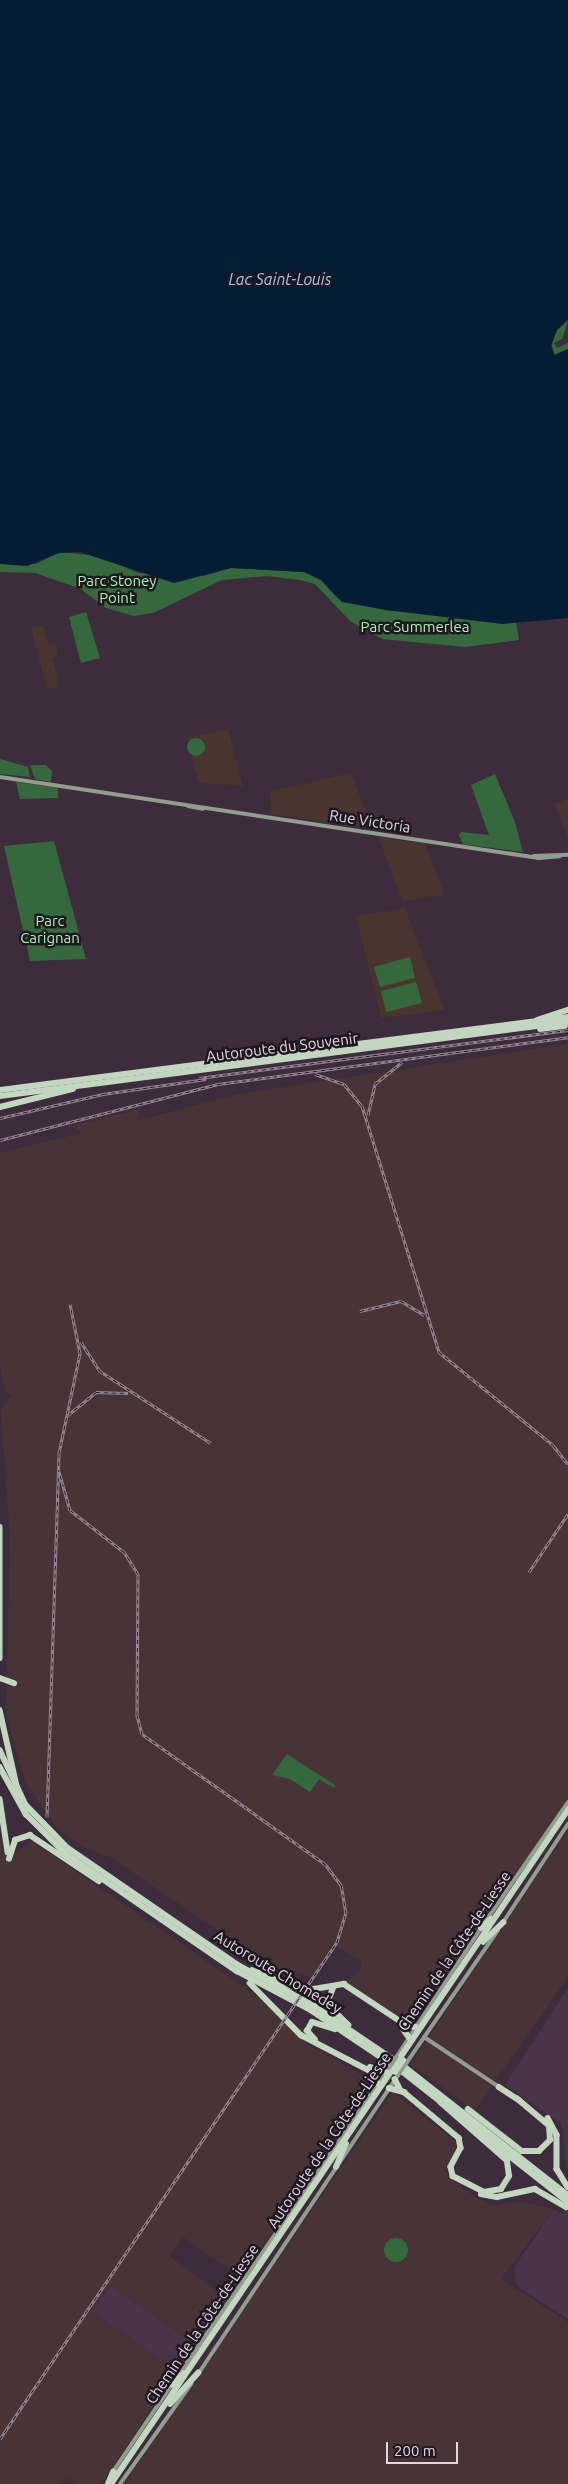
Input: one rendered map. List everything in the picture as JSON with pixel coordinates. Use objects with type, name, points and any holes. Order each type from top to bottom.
[{"type":"highway","points":[[534,1021],[568,1010]]},
{"type":"highway","name":"Autoroute du Souvenir","points":[[0,1096],[15,1091],[568,1017]]},
{"type":"highway","name":"Autoroute du Souvenir","points":[[0,1089],[15,1091],[93,1084],[568,1022]]},
{"type":"highway","points":[[525,1028],[568,1026]]},
{"type":"highway","points":[[0,1107],[93,1084]]},
{"type":"highway","points":[[0,1527],[0,1658]]},
{"type":"highway","points":[[0,1678],[14,1683],[0,1687]]},
{"type":"highway","points":[[0,1710],[21,1797]]},
{"type":"highway","name":"Autoroute Chomedey","points":[[0,1750],[21,1797],[64,1846],[227,1958],[367,2041],[442,2093],[568,2195]]},
{"type":"highway","name":"Autoroute Chomedey","points":[[0,1766],[21,1807],[46,1837],[134,1901],[233,1969],[357,2040],[422,2086],[567,2204]]},
{"type":"highway","points":[[0,1799],[9,1859],[16,1838],[34,1836],[134,1901]]},
{"type":"highway","name":"Autoroute de la Côte-de-Liesse","points":[[115,2484],[200,2354],[346,2144],[568,1810]]},
{"type":"highway","name":"Autoroute de la Côte-de-Liesse","points":[[402,2059],[568,1816]]},
{"type":"highway","points":[[481,1928],[504,1905]]},
{"type":"highway","points":[[483,1942],[502,1924]]},
{"type":"highway","points":[[227,1958],[300,1991],[344,1984],[406,2025],[416,2027]]},
{"type":"highway","points":[[233,1969],[271,1999],[299,2033],[372,2072],[378,2083]]},
{"type":"highway","points":[[367,2041],[328,2006],[326,1997],[331,1989],[346,1988],[405,2028],[409,2038]]},
{"type":"highway","points":[[357,2040],[319,2021],[307,2028],[312,2038],[393,2073],[400,2089],[459,2138],[461,2148],[450,2171],[462,2182],[490,2197],[538,2190],[567,2204]]},
{"type":"highway","name":"Autoroute de la Côte-de-Liesse","points":[[285,2231],[352,2129],[393,2073]]},
{"type":"highway","points":[[422,2086],[509,2166],[508,2181],[496,2192],[484,2192],[462,2182]]},
{"type":"highway","points":[[499,2087],[553,2124],[556,2166],[568,2187]]},
{"type":"highway","points":[[389,2088],[400,2089]]},
{"type":"highway","points":[[442,2093],[520,2149],[539,2151],[549,2141],[549,2126],[517,2099]]},
{"type":"highway","points":[[352,2129],[362,2106]]},
{"type":"highway","points":[[336,2167],[346,2144]]},
{"type":"highway","name":"Autoroute de la Côte-de-Liesse","points":[[150,2430],[170,2404],[278,2241]]},
{"type":"highway","points":[[172,2385],[200,2354]]},
{"type":"highway","points":[[170,2404],[198,2373]]},
{"type":"highway","name":"Autoroute de la Côte-de-Liesse","points":[[108,2484],[144,2440]]},
{"type":"highway","points":[[108,2484],[113,2472]]},
{"type":"main road","name":"Rue Victoria","points":[[0,777],[529,856],[568,855]]},
{"type":"main road","name":"Chemin de la Côte-de-Liesse","points":[[402,2059],[409,2038],[416,2027],[481,1928],[568,1802]]},
{"type":"main road","name":"Chemin de la Côte-de-Liesse","points":[[402,2059],[424,2037],[568,1824]]},
{"type":"main road","points":[[424,2037],[499,2087]]},
{"type":"main road","points":[[285,2231],[362,2106],[378,2083],[393,2073]]},
{"type":"main road","points":[[285,2231],[336,2167],[389,2088],[393,2073]]},
{"type":"main road","name":"Chemin de la Côte-de-Liesse","points":[[150,2430],[198,2373],[278,2241]]},
{"type":"main road","name":"Chemin de la Côte-de-Liesse","points":[[150,2430],[172,2385],[278,2241]]},
{"type":"main road","points":[[113,2472],[144,2440]]},
{"type":"main road","points":[[120,2484],[144,2440]]},
{"type":"shaded area","points":[[43,625],[49,645],[55,643],[58,656],[52,658],[60,687],[47,689],[31,628]]},
{"type":"shaded area","points":[[228,729],[243,786],[199,783],[187,738]]},
{"type":"shaded area","points":[[351,773],[373,829],[271,814],[270,791]]},
{"type":"shaded area","points":[[568,799],[568,838],[554,804]]},
{"type":"shaded area","points":[[378,837],[425,844],[445,895],[403,901]]},
{"type":"shaded area","points":[[405,908],[445,1010],[381,1018],[356,916]]},
{"type":"shaded area","points":[[568,1044],[568,1797],[413,2024],[345,1982],[361,1970],[361,1962],[333,1944],[311,1977],[269,1965],[112,1858],[89,1850],[57,1828],[25,1782],[6,1714],[10,1539],[1,1410],[11,1396],[5,1391],[0,1365],[0,1153],[82,1133],[70,1126],[140,1109],[136,1121],[238,1094]]},
{"type":"shaded area","points":[[568,1830],[568,1977],[475,2110],[410,2065]]},
{"type":"shaded area","points":[[0,1831],[3,1848],[16,1853],[31,1842],[45,1850],[264,2001],[306,2043],[373,2082],[242,2278],[183,2237],[169,2256],[229,2299],[197,2345],[110,2286],[92,2312],[178,2370],[101,2484],[75,2484],[67,2478],[63,2484],[0,2484]]},
{"type":"shaded area","points":[[568,1988],[568,2173],[561,2123],[505,2085]]},
{"type":"shaded area","points":[[393,2092],[456,2142],[457,2150],[444,2170],[457,2185],[490,2205],[520,2202],[554,2209],[501,2279],[568,2322],[568,2484],[124,2484]]},
{"type":"shaded area","points":[[568,2205],[568,2319],[518,2287],[514,2276],[515,2266],[554,2209],[561,2214]]},
{"type":"shaded area","points":[[110,2286],[197,2345],[178,2370],[92,2312]]},
{"type":"green space","points":[[568,321],[562,339],[554,343],[557,348],[568,343],[568,349],[553,355],[552,341],[557,330]]},
{"type":"green space","points":[[60,552],[99,556],[138,573],[204,576],[231,568],[304,572],[321,580],[338,599],[386,610],[516,621],[519,640],[465,647],[382,639],[350,621],[315,584],[300,580],[267,576],[222,580],[153,613],[134,616],[106,608],[81,589],[35,573],[0,572],[0,564],[36,564]]},
{"type":"green space","points":[[86,612],[100,658],[81,663],[69,617]]},
{"type":"green space","points":[[196,738],[202,741],[205,747],[202,753],[196,756],[190,753],[187,747],[190,741]]},
{"type":"green space","points":[[0,759],[28,767],[30,777],[0,774]]},
{"type":"green space","points":[[30,765],[46,765],[52,771],[51,782],[35,779]]},
{"type":"green space","points":[[495,774],[515,822],[523,852],[463,844],[459,835],[461,832],[489,835],[471,785]]},
{"type":"green space","points":[[16,782],[58,788],[58,798],[20,799]]},
{"type":"green space","name":"Parc Carignan","points":[[54,841],[86,959],[30,961],[4,846]]},
{"type":"green space","points":[[410,957],[415,978],[380,987],[374,967]]},
{"type":"green space","points":[[416,982],[422,1003],[386,1012],[381,991]]},
{"type":"green space","points":[[287,1754],[335,1785],[334,1788],[319,1779],[310,1792],[290,1779],[272,1775]]},
{"type":"green space","points":[[396,2238],[404,2242],[408,2250],[404,2258],[396,2262],[388,2258],[384,2250],[388,2242]]},
{"type":"water","name":"Lac Saint-Louis","points":[[0,0],[568,0],[568,319],[557,330],[551,346],[555,355],[568,349],[568,618],[502,624],[386,610],[342,602],[321,580],[304,572],[231,568],[174,583],[80,552],[59,553],[27,566],[0,564]]},
{"type":"railway","points":[[199,1078],[568,1030]]},
{"type":"railway","points":[[0,1140],[218,1084],[568,1037]]},
{"type":"railway","points":[[368,1115],[375,1084],[402,1062]]},
{"type":"railway","points":[[315,1074],[344,1084],[362,1106],[439,1352],[553,1445],[568,1464]]},
{"type":"railway","points":[[0,1118],[103,1094],[206,1079]]},
{"type":"railway","points":[[360,1311],[401,1301],[424,1315]]},
{"type":"railway","points":[[47,1817],[59,1453],[80,1353],[70,1304]]},
{"type":"railway","points":[[81,1342],[100,1371],[211,1443]]},
{"type":"railway","points":[[68,1415],[96,1392],[128,1393]]},
{"type":"railway","points":[[0,2439],[337,1942],[346,1913],[341,1885],[325,1864],[142,1734],[137,1715],[138,1574],[124,1552],[70,1510],[59,1471]]},
{"type":"railway","points":[[529,1572],[568,1514]]},
{"type":"park label","name":"Parc Stoney Point","points":[[117,588]]},
{"type":"park label","name":"Parc Summerlea","points":[[415,627]]}]
